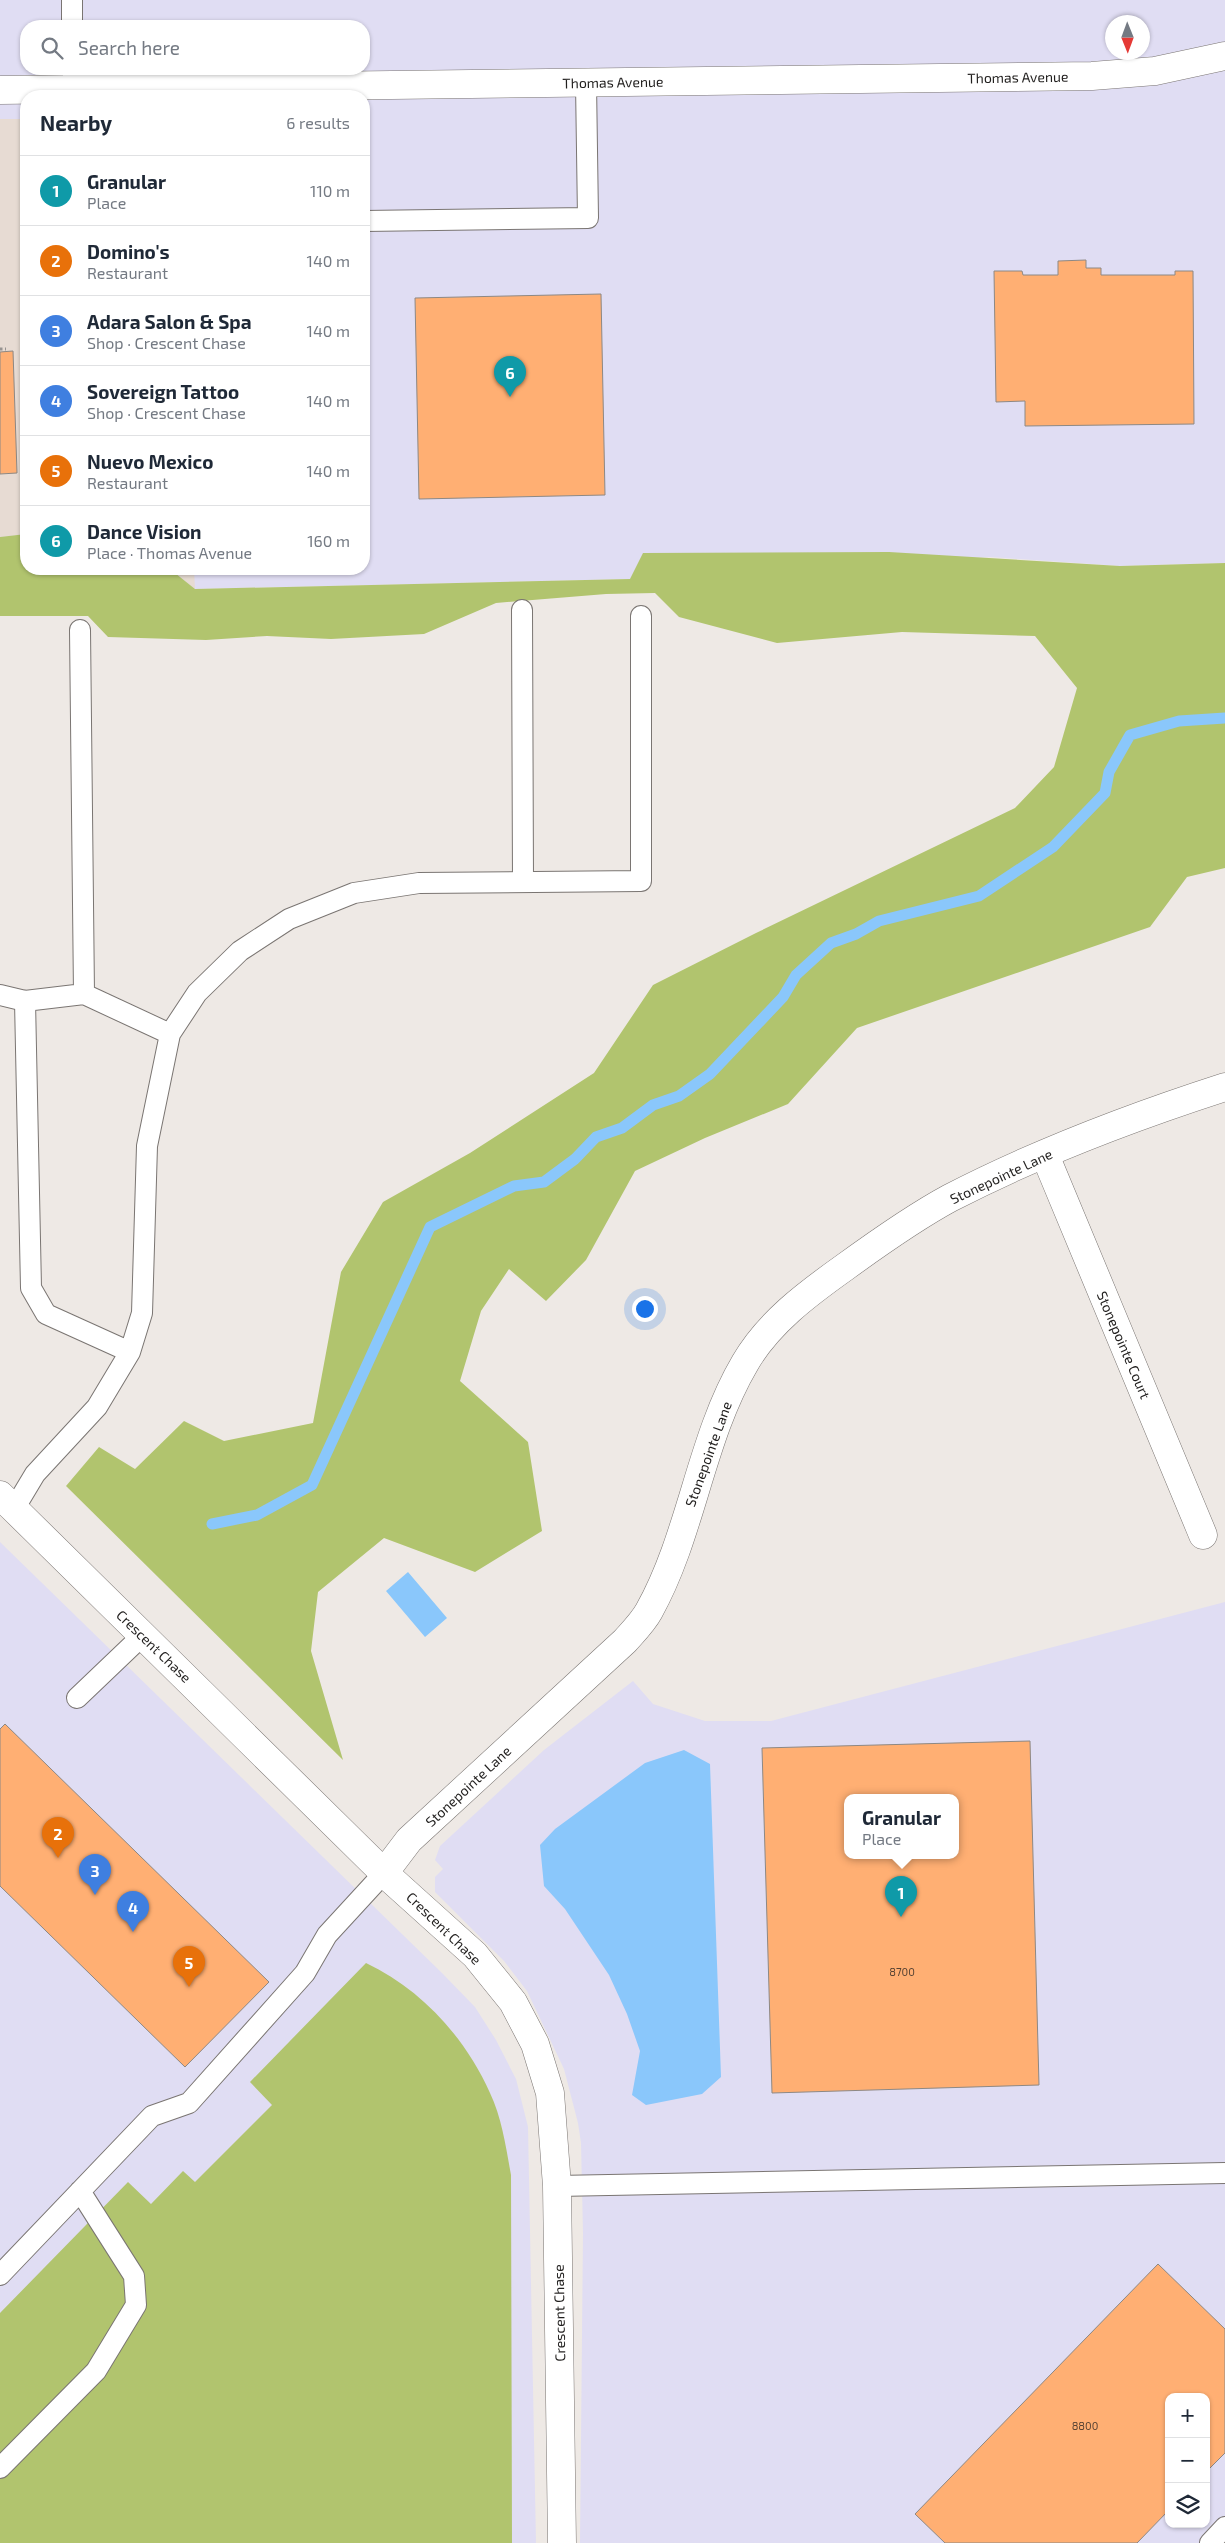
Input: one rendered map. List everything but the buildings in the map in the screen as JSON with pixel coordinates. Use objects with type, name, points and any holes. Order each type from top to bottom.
[{"type":"street","name":"Thomas Avenue","points":[[312,90],[586,83],[1092,76],[1155,71],[1225,56]]},
{"type":"street","name":"Thomas Avenue","points":[[0,90],[73,85],[188,90]]},
{"type":"street","name":"Stonepointe Lane","points":[[384,1873],[409,1840],[625,1641],[648,1612],[666,1575],[719,1418],[745,1362],[777,1321],[816,1287],[864,1253],[949,1199],[1045,1155],[1153,1111],[1225,1087]]},
{"type":"street","name":"Stonepointe Court","points":[[1045,1155],[1203,1535]]},
{"type":"street","name":"Crescent Chase","points":[[7,1502],[384,1873],[475,1955],[513,2002],[535,2044],[550,2093],[557,2186],[562,2543]]},
{"type":"lane","points":[[72,0],[72,20]]},
{"type":"lane","points":[[370,221],[588,218],[586,83]]},
{"type":"lane","points":[[522,610],[523,882]]},
{"type":"lane","points":[[7,1502],[97,1407],[130,1352],[142,1313],[147,1146],[170,1034],[197,993],[240,951],[289,919],[354,893],[420,884],[641,881],[641,616]]},
{"type":"lane","points":[[80,630],[84,994]]},
{"type":"lane","points":[[0,995],[25,1001],[84,994],[170,1034]]},
{"type":"lane","points":[[25,1001],[31,1288],[46,1314],[130,1352]]},
{"type":"lane","points":[[77,1698],[143,1635]]},
{"type":"lane","points":[[0,2275],[152,2116],[189,2103],[305,1973],[327,1935],[384,1873]]},
{"type":"lane","points":[[557,2186],[1225,2173]]},
{"type":"lane","points":[[0,2468],[96,2370],[136,2304],[134,2276],[80,2191]]},
{"type":"lane","points":[[1210,2543],[1225,2527]]},
{"type":"path","points":[[0,349],[6,349]]},
{"type":"shaded area","points":[[0,0],[1225,0],[1225,563],[1120,566],[991,557],[631,579],[195,589],[178,575],[370,575],[370,90],[20,90],[20,535],[0,537]]},
{"type":"shaded area","points":[[0,119],[20,119],[20,535],[0,537]]},
{"type":"shaded area","points":[[178,575],[194,575],[195,589]]},
{"type":"shaded area","points":[[0,1542],[442,1973],[475,2007],[496,2040],[516,2079],[528,2127],[536,2543],[0,2543]]},
{"type":"shaded area","points":[[1225,1602],[1225,2543],[580,2543],[583,2233],[581,2143],[578,2123],[564,2069],[527,1991],[504,1961],[435,1892],[435,1877],[443,1869],[435,1860],[440,1846],[544,1750],[633,1681],[653,1704],[705,1721],[771,1721]]},
{"type":"green space","points":[[20,535],[20,575],[178,575],[195,589],[630,579],[643,553],[889,552],[1120,566],[1225,563],[1225,868],[1187,877],[1150,927],[857,1028],[788,1104],[705,1138],[635,1171],[586,1260],[546,1301],[509,1269],[481,1311],[460,1381],[528,1442],[542,1531],[475,1572],[384,1538],[318,1592],[311,1651],[343,1760],[66,1486],[99,1447],[135,1469],[184,1421],[224,1441],[313,1423],[341,1272],[383,1202],[470,1153],[594,1073],[653,985],[1015,808],[1054,767],[1077,688],[1035,636],[902,632],[777,643],[679,617],[655,593],[606,594],[496,603],[424,634],[331,639],[267,636],[206,640],[108,637],[88,616],[0,616],[0,537]]},
{"type":"green space","points":[[366,1963],[405,1986],[423,2001],[454,2034],[480,2072],[501,2123],[511,2175],[512,2543],[0,2543],[0,2313],[128,2182],[151,2204],[183,2171],[195,2182],[272,2105],[250,2082]]},
{"type":"water","points":[[408,1572],[447,1618],[425,1637],[386,1591]]},
{"type":"water","points":[[684,1750],[710,1764],[721,2077],[702,2094],[646,2105],[632,2095],[640,2051],[627,2014],[609,1975],[565,1909],[544,1886],[540,1845],[555,1829],[645,1763]]},
{"type":"waterway","points":[[212,1524],[257,1515],[312,1485],[430,1227],[514,1186],[544,1182],[575,1159],[596,1137],[622,1128],[653,1105],[679,1096],[710,1074],[783,997],[796,975],[831,943],[856,934],[879,921],[979,896],[1053,847],[1105,793],[1109,772],[1130,735],[1179,721],[1225,718]]},
{"type":"place","name":"Dance Vision","points":[[510,397]]},
{"type":"place","name":"Domino's","points":[[58,1858]]},
{"type":"place","name":"Adara Salon & Spa","points":[[95,1895]]},
{"type":"place","name":"Granular","points":[[901,1917]]},
{"type":"place","name":"Sovereign Tattoo","points":[[133,1932]]},
{"type":"place","name":"Nuevo Mexico","points":[[189,1987]]}]
